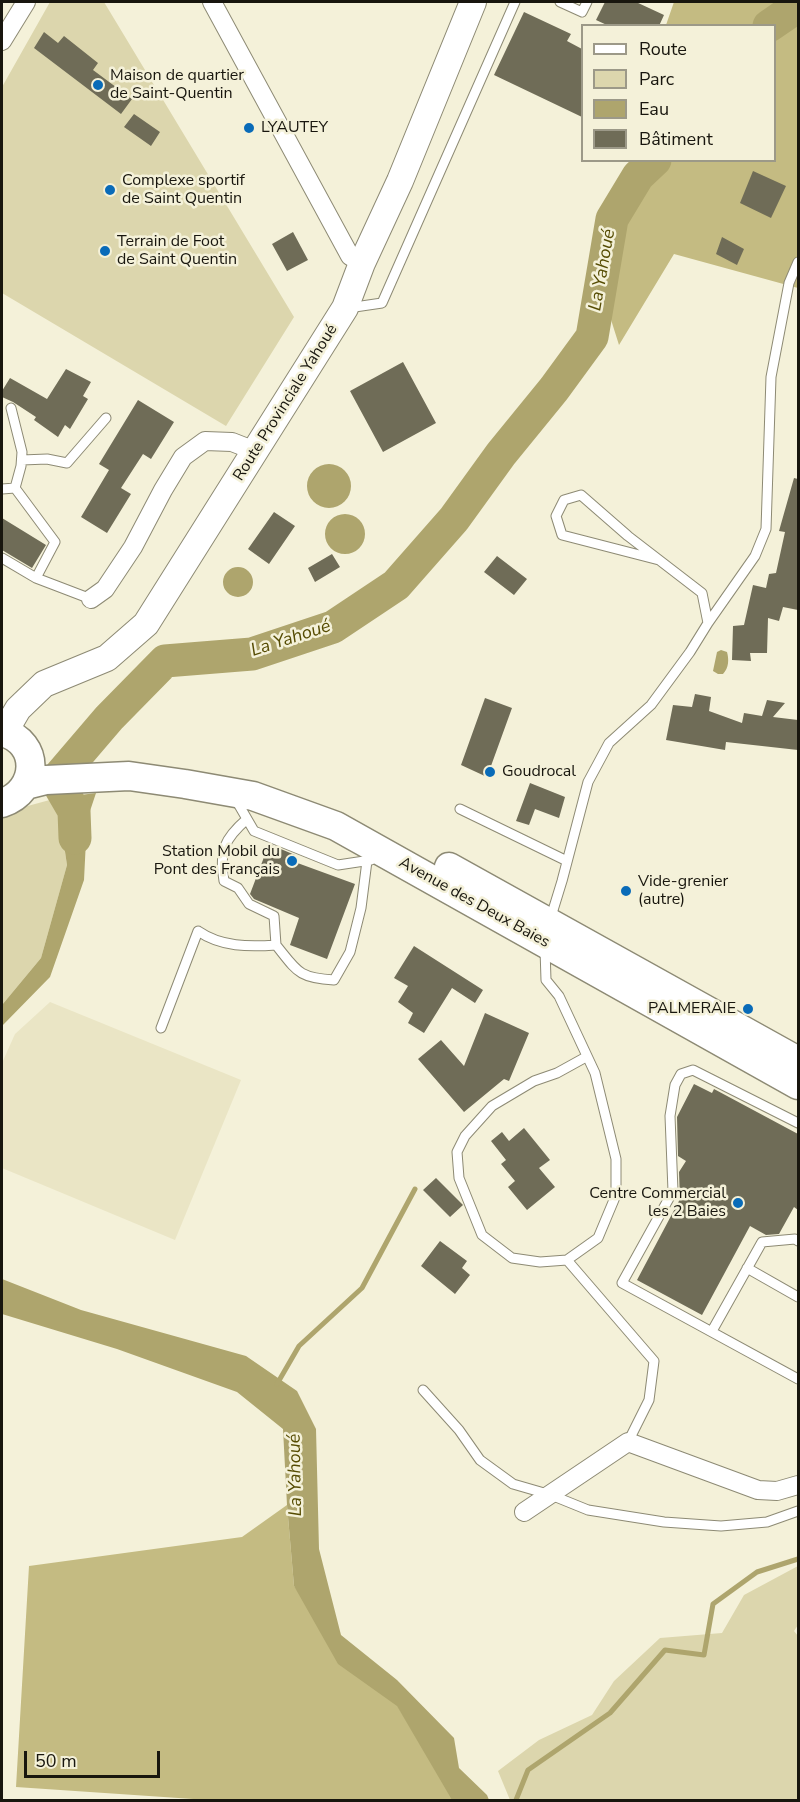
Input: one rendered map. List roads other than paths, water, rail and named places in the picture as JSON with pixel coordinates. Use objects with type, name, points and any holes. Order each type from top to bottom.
[{"type":"main road","name":"Route Provinciale Yahoué","points":[[3,732],[18,709],[44,684],[107,658],[146,624],[345,308],[473,2]]},
{"type":"main road","points":[[3,732],[22,744],[37,773]]},
{"type":"main road","name":"Avenue des Deux Baies","points":[[132,769],[182,765],[256,780],[341,807],[798,1085]]},
{"type":"main road","points":[[2,803],[10,800],[37,773],[132,769]]},
{"type":"main road","name":"Avenue des Deux Baies","points":[[132,769],[185,783],[253,796],[336,826],[379,859],[548,933],[798,1061]]},
{"type":"street","points":[[2,41],[26,2]]},
{"type":"street","points":[[212,2],[350,256],[362,263]]},
{"type":"street","points":[[91,599],[105,589],[133,547],[183,457],[205,441],[232,442],[255,452]]},
{"type":"street","points":[[524,1512],[628,1442],[758,1490],[777,1491],[798,1485]]},
{"type":"lane","points":[[345,308],[382,303],[515,2]]},
{"type":"lane","points":[[560,2],[582,12],[587,2]]},
{"type":"lane","points":[[586,1057],[557,1073],[534,1081],[492,1106],[465,1136],[457,1152],[459,1178],[482,1235],[512,1258],[540,1262],[567,1260],[598,1238],[616,1195],[616,1159],[595,1073],[559,996],[546,980],[545,950],[548,933],[588,782],[609,744],[651,705],[690,652],[755,556],[766,529],[771,377],[789,283],[798,262]]},
{"type":"lane","points":[[11,408],[22,452],[15,488]]},
{"type":"lane","points":[[22,460],[46,459],[67,463],[106,418]]},
{"type":"lane","points":[[2,489],[15,488]]},
{"type":"lane","points":[[15,488],[55,542],[36,578]]},
{"type":"lane","points":[[659,560],[562,535],[556,516],[564,500],[581,495],[702,593],[708,624]]},
{"type":"lane","points":[[2,558],[36,578],[91,599]]},
{"type":"lane","points":[[232,793],[254,831],[338,865],[379,859],[361,908],[350,952],[334,980],[311,979],[296,970],[276,945],[274,916],[249,904],[238,888],[224,881],[221,861],[230,834],[247,819]]},
{"type":"lane","points":[[460,809],[567,861]]},
{"type":"lane","points":[[161,1028],[198,931],[210,939],[250,947],[276,945]]},
{"type":"lane","points":[[798,1123],[693,1070],[681,1074],[675,1084],[670,1116],[673,1191],[622,1283],[798,1379]]},
{"type":"lane","points":[[711,1331],[762,1242],[795,1239],[798,1241]]},
{"type":"lane","points":[[567,1260],[654,1361],[649,1400],[628,1442]]},
{"type":"lane","points":[[747,1268],[798,1297]]},
{"type":"lane","points":[[423,1390],[459,1430],[480,1460],[513,1484],[551,1495],[588,1510],[664,1522],[721,1526],[767,1522],[798,1511]]},
{"type":"water","points":[[329,464],[345,470],[351,486],[345,502],[329,508],[313,502],[307,486],[313,470]]},
{"type":"water","points":[[345,514],[359,520],[365,534],[359,548],[345,554],[331,548],[325,534],[331,520]]},
{"type":"water","points":[[238,567],[249,571],[253,582],[249,593],[238,597],[227,593],[223,582],[227,571]]},
{"type":"water","points":[[721,650],[727,652],[728,663],[723,674],[718,674],[713,671],[717,652]]},
{"type":"water","points":[[96,793],[87,820],[84,880],[50,977],[2,1026],[2,1005],[41,958],[67,865],[57,798]]},
{"type":"water","points":[[2,1279],[81,1310],[246,1356],[297,1391],[316,1429],[319,1549],[341,1635],[397,1680],[454,1738],[459,1768],[487,1795],[489,1800],[452,1800],[397,1706],[338,1664],[294,1586],[283,1429],[237,1392],[117,1349],[2,1314]]},
{"type":"waterway","name":"La Yahoué","points":[[772,24],[798,6]]},
{"type":"waterway","name":"La Yahoué","points":[[75,838],[74,811],[56,780],[109,718],[165,661],[252,654],[333,627],[396,585],[454,519],[501,454],[554,389],[592,337],[612,219],[638,176],[653,162]]},
{"type":"waterway","points":[[277,1384],[299,1346],[362,1288],[415,1189]]},
{"type":"waterway","points":[[516,1800],[528,1770],[610,1713],[665,1650],[704,1655],[713,1604],[757,1572],[798,1559]]},
{"type":"place","name":"Maison de quartier de Saint-Quentin","points":[[98,85]]},
{"type":"place","name":"LYAUTEY","points":[[249,128]]},
{"type":"place","name":"Complexe sportif de Saint Quentin","points":[[110,190]]},
{"type":"place","name":"Terrain de Foot de Saint Quentin","points":[[105,251]]},
{"type":"place","name":"Goudrocal","points":[[490,772]]},
{"type":"place","name":"Station Mobil du Pont des Français","points":[[292,861]]},
{"type":"place","name":"Vide-grenier (autre)","points":[[626,891]]},
{"type":"place","name":"PALMERAIE","points":[[748,1009]]},
{"type":"place","name":"Centre Commercial les 2 Baies","points":[[738,1203]]}]
